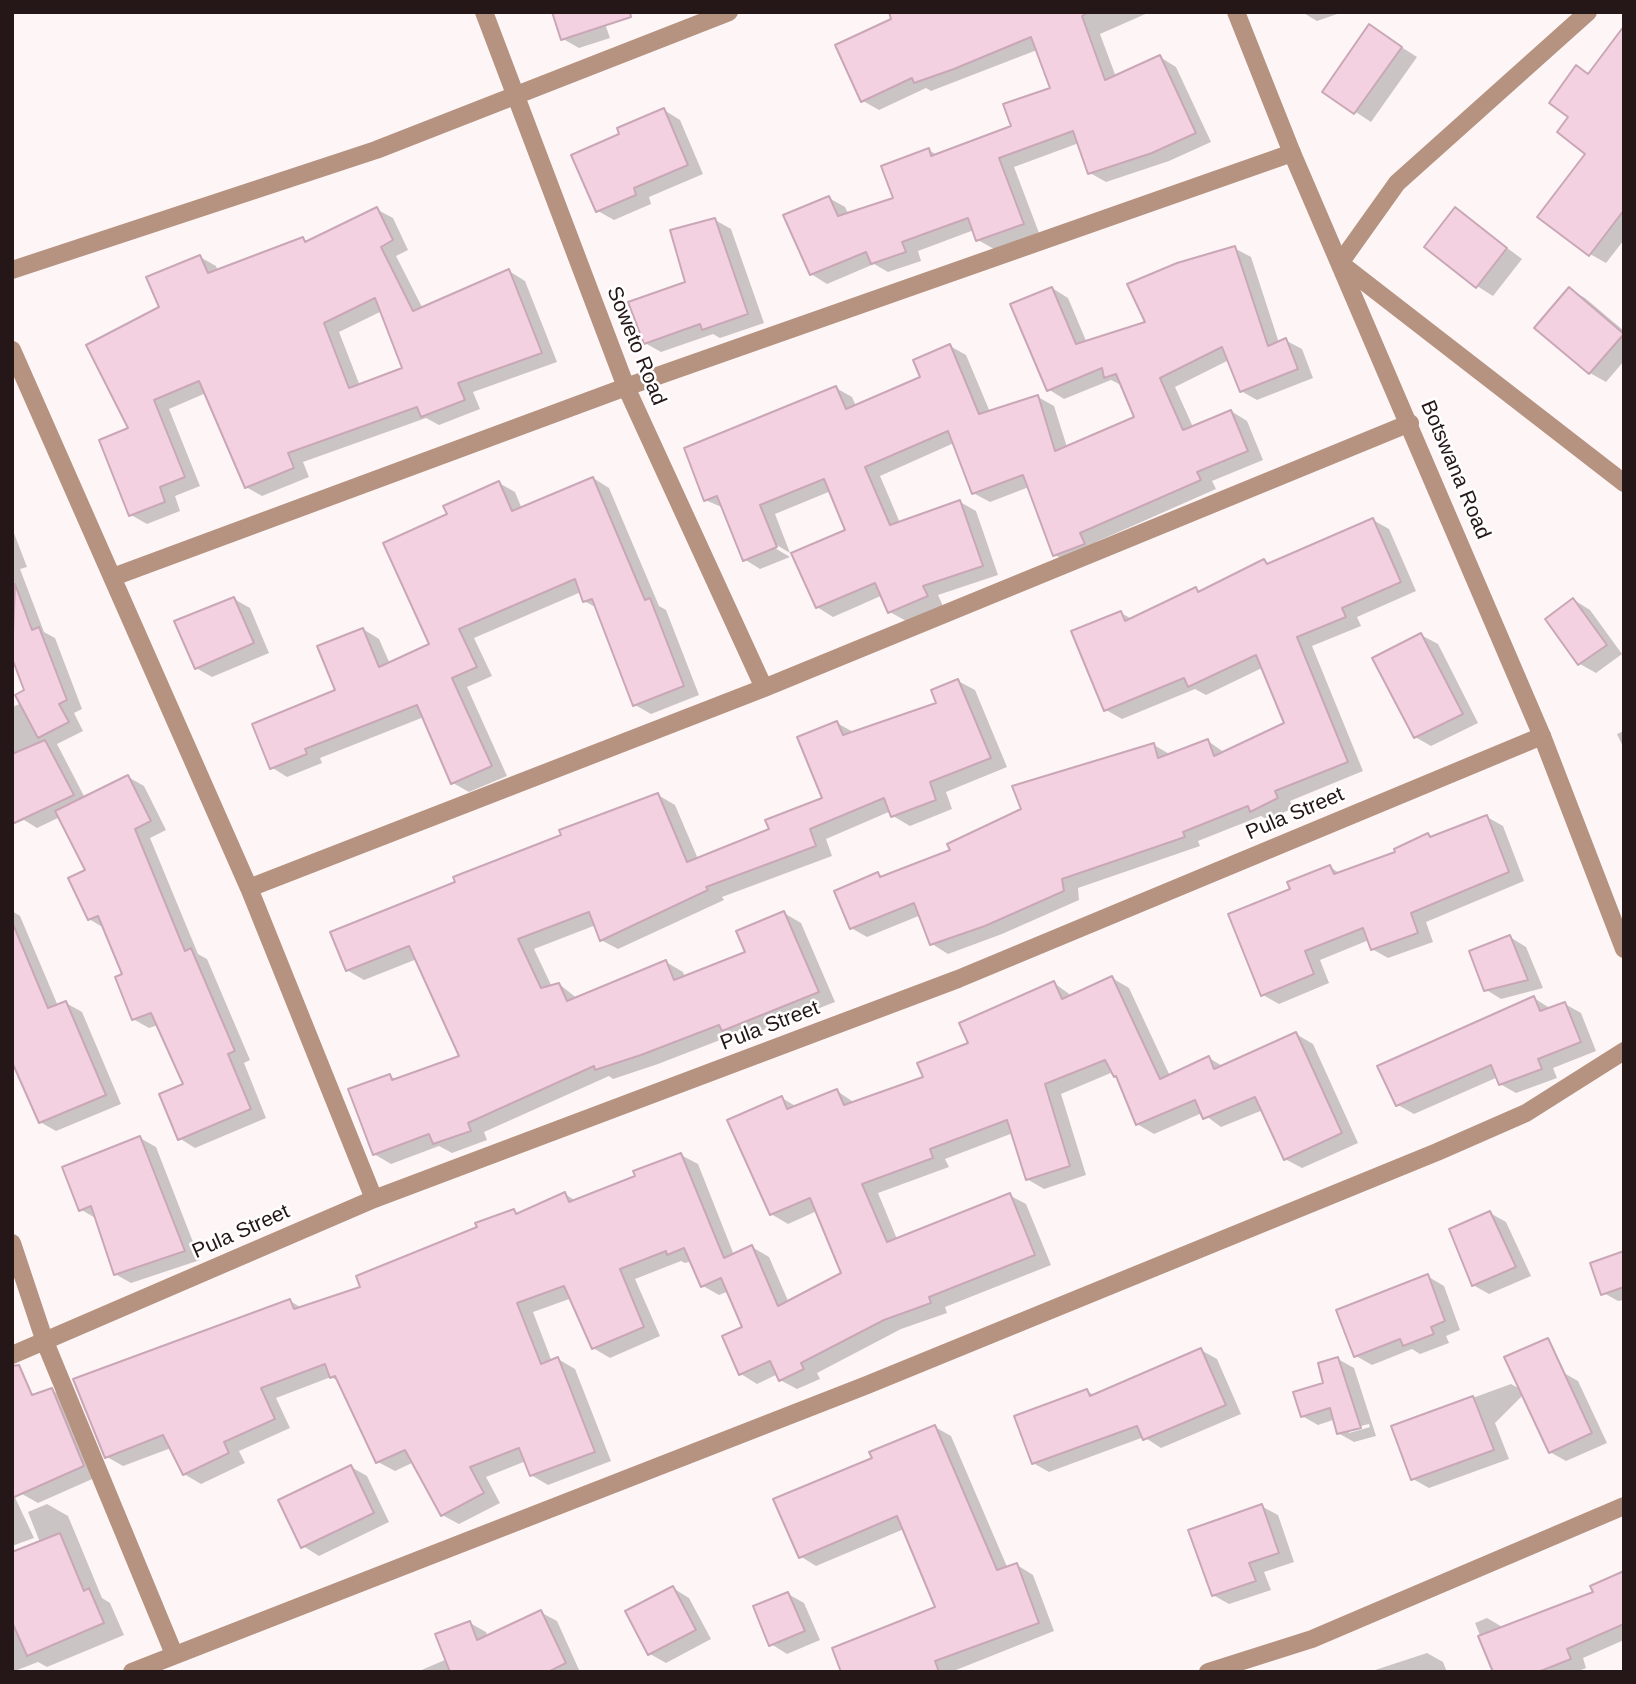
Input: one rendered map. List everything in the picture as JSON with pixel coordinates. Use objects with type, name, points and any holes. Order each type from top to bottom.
[{"type":"street","name":"Soweto Road","points":[[484,12],[626,387],[764,688]]},
{"type":"street","points":[[12,270],[376,150],[729,12]]},
{"type":"street","name":"Botswana Road","points":[[1236,12],[1292,153],[1542,736],[1624,949]]},
{"type":"street","points":[[1588,12],[1398,183],[1340,263],[1624,483]]},
{"type":"street","points":[[113,577],[626,387],[1292,153]]},
{"type":"street","points":[[12,350],[249,888],[374,1199]]},
{"type":"street","points":[[249,888],[764,688],[1410,423]]},
{"type":"street","name":"Pula Street","points":[[12,1355],[374,1199],[958,979],[1542,736]]},
{"type":"street","points":[[132,1672],[867,1385],[1424,1157],[1527,1113],[1624,1051]]},
{"type":"street","points":[[12,1243],[45,1342],[174,1654]]},
{"type":"street","points":[[1208,1672],[1312,1639],[1624,1506]]},
{"type":"building","points":[[552,12],[630,12],[631,17],[561,40]]},
{"type":"building","points":[[889,12],[1089,12],[1082,16],[1105,80],[1160,55],[1196,133],[1152,153],[1088,174],[1073,131],[999,158],[1024,224],[976,241],[968,218],[902,242],[906,252],[871,264],[866,252],[810,275],[783,215],[829,196],[838,216],[893,198],[881,166],[929,148],[931,156],[1011,126],[1003,104],[1050,88],[1031,37],[914,83],[912,78],[861,102],[835,45],[891,19]]},
{"type":"building","points":[[1369,24],[1402,47],[1354,114],[1322,92]]},
{"type":"building","points":[[1624,26],[1624,210],[1589,256],[1537,217],[1585,154],[1557,132],[1568,117],[1549,103],[1576,65],[1588,74]]},
{"type":"building","points":[[664,108],[688,165],[634,188],[636,195],[596,212],[571,155],[619,134],[617,128]]},
{"type":"building","points":[[377,207],[393,240],[381,247],[413,311],[509,269],[542,353],[458,383],[465,400],[421,417],[417,407],[288,453],[294,468],[245,488],[199,381],[154,400],[185,477],[160,487],[165,502],[129,516],[99,440],[128,428],[86,345],[159,307],[146,277],[200,255],[208,273],[303,237],[305,242]],"holes":[[[375,298],[402,368],[349,388],[324,323]]]},
{"type":"building","points":[[1455,207],[1507,248],[1476,288],[1424,247]]},
{"type":"building","points":[[715,218],[748,314],[702,330],[700,324],[644,344],[628,302],[685,282],[670,230]]},
{"type":"building","points":[[1235,246],[1268,346],[1286,338],[1298,369],[1240,392],[1222,347],[1160,378],[1183,430],[1231,410],[1248,451],[1197,472],[1201,480],[1080,533],[1085,544],[1053,556],[1023,475],[972,494],[948,431],[865,467],[890,525],[960,500],[983,566],[923,586],[928,596],[888,613],[875,583],[816,608],[791,553],[845,530],[824,479],[760,505],[777,547],[743,561],[717,496],[704,501],[684,448],[836,386],[846,409],[920,377],[913,360],[950,344],[979,414],[1038,395],[1055,451],[1134,417],[1116,374],[1104,378],[1102,368],[1047,391],[1010,304],[1052,287],[1076,344],[1145,322],[1127,284],[1177,263]]},
{"type":"building","points":[[1569,287],[1624,334],[1589,374],[1534,328]]},
{"type":"building","points":[[593,477],[645,600],[650,598],[684,686],[633,706],[592,599],[583,602],[575,579],[459,629],[477,667],[452,678],[492,766],[451,784],[417,705],[305,749],[307,754],[270,769],[252,724],[335,690],[317,646],[363,628],[379,667],[429,644],[383,543],[447,514],[443,506],[499,481],[512,511]]},
{"type":"building","points":[[1373,518],[1401,582],[1342,608],[1346,617],[1297,637],[1348,762],[1275,791],[1278,798],[1250,812],[1248,806],[1183,832],[1185,837],[1062,879],[1064,891],[985,926],[930,945],[914,903],[850,929],[834,891],[878,872],[880,877],[950,850],[947,844],[1021,809],[1012,786],[1154,743],[1158,758],[1208,739],[1214,756],[1284,723],[1256,655],[1188,687],[1184,678],[1104,711],[1071,631],[1121,611],[1125,621],[1196,587],[1198,592],[1264,559],[1267,564]]},
{"type":"building","points":[[15,584],[32,630],[39,627],[67,700],[59,704],[69,722],[38,738],[15,695],[24,690],[12,658]]},
{"type":"building","points":[[234,597],[254,643],[195,669],[174,621]]},
{"type":"building","points":[[1573,598],[1607,645],[1578,665],[1545,619]]},
{"type":"building","points":[[1421,633],[1463,714],[1414,738],[1372,658]]},
{"type":"building","points":[[958,679],[991,758],[930,782],[936,800],[891,817],[884,798],[810,829],[816,846],[706,887],[708,890],[600,941],[589,912],[518,939],[541,988],[559,983],[567,1001],[666,960],[674,980],[745,952],[736,931],[784,911],[819,992],[722,1031],[719,1025],[641,1055],[595,1070],[594,1066],[468,1123],[471,1131],[433,1144],[429,1134],[373,1155],[348,1089],[390,1074],[392,1080],[459,1056],[409,946],[346,971],[330,932],[455,882],[453,877],[561,835],[559,830],[658,793],[687,862],[769,829],[765,820],[822,798],[797,737],[837,721],[843,735],[936,703],[931,690]]},
{"type":"building","points":[[45,740],[74,795],[12,824],[12,754]]},
{"type":"building","points":[[128,775],[151,821],[135,829],[185,951],[191,948],[235,1051],[228,1054],[251,1109],[178,1140],[159,1094],[183,1084],[151,1013],[132,1020],[115,977],[122,974],[98,916],[88,920],[68,878],[85,870],[55,811]]},
{"type":"building","points":[[1487,815],[1509,872],[1411,913],[1418,933],[1371,950],[1363,928],[1305,951],[1314,974],[1261,996],[1228,914],[1290,889],[1287,882],[1330,865],[1334,874],[1395,852],[1394,849],[1428,833],[1430,837]]},
{"type":"building","points":[[13,924],[48,1008],[66,1001],[106,1095],[39,1123],[12,1062]]},
{"type":"building","points":[[1510,935],[1528,980],[1484,991],[1469,951]]},
{"type":"building","points":[[1112,976],[1160,1079],[1209,1056],[1214,1069],[1296,1032],[1342,1133],[1284,1160],[1255,1097],[1203,1119],[1195,1100],[1136,1125],[1116,1076],[1114,1077],[1105,1060],[1045,1084],[1070,1166],[1026,1180],[1007,1120],[930,1149],[933,1158],[862,1184],[887,1242],[1010,1193],[1035,1255],[929,1297],[931,1303],[884,1320],[801,1363],[804,1369],[779,1381],[770,1361],[739,1375],[722,1336],[742,1327],[721,1278],[701,1287],[684,1248],[667,1255],[666,1251],[620,1269],[644,1327],[592,1349],[564,1286],[517,1303],[541,1364],[558,1357],[595,1452],[530,1476],[519,1448],[470,1467],[484,1493],[441,1516],[405,1450],[376,1463],[335,1376],[330,1378],[325,1364],[261,1388],[275,1419],[224,1442],[229,1453],[183,1475],[163,1435],[105,1458],[73,1379],[290,1299],[294,1309],[360,1287],[356,1276],[477,1227],[475,1223],[514,1209],[516,1214],[565,1192],[569,1202],[635,1176],[633,1171],[681,1153],[724,1258],[752,1245],[778,1306],[841,1273],[810,1198],[770,1215],[727,1120],[782,1096],[787,1109],[837,1089],[844,1105],[923,1077],[917,1063],[968,1043],[959,1023],[1054,981],[1062,999]]},
{"type":"building","points":[[1534,996],[1540,1011],[1565,1002],[1581,1042],[1538,1059],[1542,1069],[1499,1085],[1491,1065],[1396,1106],[1377,1066]]},
{"type":"building","points":[[140,1136],[185,1251],[114,1275],[91,1206],[79,1211],[62,1167]]},
{"type":"building","points":[[1490,1211],[1516,1267],[1472,1286],[1449,1229]]},
{"type":"building","points":[[1624,1251],[1624,1287],[1601,1295],[1590,1263]]},
{"type":"building","points":[[1428,1274],[1445,1321],[1431,1327],[1434,1334],[1403,1346],[1400,1339],[1354,1357],[1336,1310]]},
{"type":"building","points":[[1548,1338],[1592,1433],[1549,1453],[1504,1357]]},
{"type":"building","points":[[1201,1348],[1226,1405],[1143,1440],[1137,1426],[1032,1464],[1014,1416],[1087,1389],[1090,1396]]},
{"type":"building","points":[[1338,1357],[1361,1428],[1337,1434],[1330,1408],[1301,1417],[1293,1392],[1323,1383],[1318,1363]]},
{"type":"building","points":[[19,1365],[32,1395],[52,1388],[84,1466],[12,1498],[12,1366]]},
{"type":"building","points":[[1473,1396],[1494,1450],[1411,1480],[1391,1426]]},
{"type":"building","points":[[935,1425],[997,1570],[1017,1563],[1039,1623],[935,1661],[939,1672],[841,1672],[832,1648],[935,1607],[897,1516],[799,1558],[773,1499],[872,1458],[869,1452]]},
{"type":"building","points":[[351,1465],[374,1513],[301,1548],[278,1500]]},
{"type":"building","points":[[1262,1504],[1279,1553],[1249,1563],[1256,1581],[1212,1596],[1188,1530]]},
{"type":"building","points":[[60,1533],[84,1591],[89,1588],[104,1623],[27,1656],[12,1622],[12,1552]]},
{"type":"building","points":[[1624,1571],[1624,1624],[1567,1649],[1571,1659],[1538,1672],[1493,1672],[1478,1636],[1593,1592],[1590,1586]]},
{"type":"building","points":[[673,1586],[696,1630],[648,1655],[625,1611]]},
{"type":"building","points":[[788,1592],[805,1631],[769,1646],[753,1606]]},
{"type":"building","points":[[541,1610],[566,1663],[548,1672],[450,1672],[435,1634],[470,1621],[477,1640]]}]
